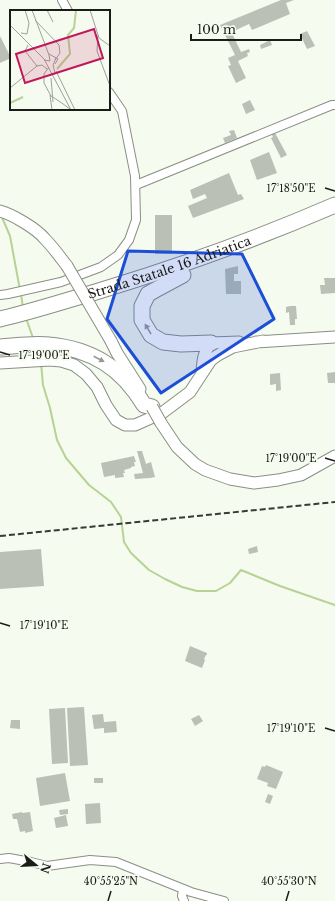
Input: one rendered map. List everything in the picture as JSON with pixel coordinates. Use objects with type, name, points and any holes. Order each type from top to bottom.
[{"type":"highway","name":"Strada Statale 16 Adriatica","points":[[35,315],[180,265],[335,205]]},
{"type":"highway","name":"Strada Statale 16 Adriatica","points":[[0,319],[18,319],[35,315],[183,275],[335,215]]},
{"type":"highway","points":[[183,275],[148,294],[142,306],[142,320],[151,335],[163,342],[181,344],[211,343]]},
{"type":"highway","name":"Strada Statale 16 Adriatica","points":[[0,328],[18,319]]},
{"type":"highway","points":[[0,347],[48,344],[89,354],[108,364],[124,378],[137,393],[144,405],[152,407]]},
{"type":"main road","points":[[1,211],[30,227],[44,238],[67,266],[112,341],[117,353],[161,423],[177,447],[195,464],[230,479],[254,483],[301,475],[335,456]]},
{"type":"main road","points":[[211,343],[335,337]]},
{"type":"main road","points":[[0,363],[61,360],[74,365],[86,374],[97,387],[116,420],[125,425],[135,425],[162,413],[190,392],[211,360],[218,355],[233,347],[263,341]]},
{"type":"main road","points":[[211,343],[213,351],[211,360]]},
{"type":"main road","points":[[201,375],[205,351],[211,343]]},
{"type":"street","points":[[62,0],[67,10]]},
{"type":"street","points":[[4,294],[34,289],[61,282],[101,267],[118,255],[130,240],[136,220],[135,176],[122,111],[110,93]]},
{"type":"street","points":[[136,185],[335,105]]},
{"type":"street","points":[[0,859],[9,858],[47,866],[90,860],[116,862],[191,892],[224,901]]},
{"type":"street","points":[[183,889],[182,896],[184,901]]},
{"type":"highlighted area","points":[[128,251],[242,254],[274,319],[161,393],[107,319]]},
{"type":"building","points":[[281,0],[294,0],[286,3],[290,14],[252,30],[249,24],[236,30],[234,25],[229,27],[241,52],[249,49],[250,52],[247,53],[248,56],[238,61],[246,78],[236,83],[228,66],[231,65],[228,58],[235,55],[220,25]]},
{"type":"building","points":[[307,31],[315,46],[307,49],[300,34]]},
{"type":"building","points":[[0,36],[10,58],[0,63]]},
{"type":"building","points":[[270,40],[272,45],[261,49],[260,45]]},
{"type":"building","points":[[250,100],[255,110],[246,114],[242,104]]},
{"type":"building","points":[[234,130],[237,138],[225,143],[223,138],[231,135],[229,131]]},
{"type":"building","points":[[274,131],[287,155],[281,158],[271,138],[273,137],[271,133]]},
{"type":"building","points":[[269,152],[277,173],[257,180],[250,160]]},
{"type":"building","points":[[229,173],[238,195],[241,194],[244,199],[193,218],[188,206],[207,198],[205,194],[193,199],[190,190]]},
{"type":"building","points":[[155,215],[172,215],[172,254],[155,254]]},
{"type":"building","points":[[238,266],[238,274],[234,274],[234,281],[241,281],[241,294],[226,294],[225,269]]},
{"type":"building","points":[[324,278],[335,278],[335,293],[321,294],[320,285],[325,285]]},
{"type":"building","points":[[296,306],[297,319],[295,319],[295,325],[290,325],[289,312],[286,313],[286,307]]},
{"type":"building","points":[[335,372],[335,383],[328,383],[327,373]]},
{"type":"building","points":[[280,373],[281,390],[276,391],[276,384],[270,385],[270,374]]},
{"type":"building","points":[[137,451],[142,451],[146,464],[151,462],[155,477],[135,479],[134,474],[143,473]]},
{"type":"building","points":[[134,456],[136,462],[134,462],[135,466],[124,470],[124,477],[115,478],[115,475],[104,477],[101,463]]},
{"type":"building","points":[[257,546],[258,552],[249,554],[248,549]]},
{"type":"building","points":[[41,549],[44,586],[0,589],[0,552]]},
{"type":"building","points":[[190,646],[207,653],[202,668],[185,661]]},
{"type":"building","points":[[84,707],[88,765],[70,766],[67,708]]},
{"type":"building","points":[[65,708],[68,763],[52,764],[49,709]]},
{"type":"building","points":[[103,714],[104,722],[116,721],[117,732],[104,733],[104,728],[94,729],[92,715]]},
{"type":"building","points":[[199,715],[203,721],[195,726],[191,719]]},
{"type":"building","points":[[11,720],[20,720],[20,729],[10,728]]},
{"type":"building","points":[[266,765],[283,772],[276,789],[267,786],[268,783],[257,779],[262,766],[265,767]]},
{"type":"building","points":[[65,773],[70,801],[40,806],[36,778]]},
{"type":"building","points":[[94,778],[103,778],[103,783],[94,783]]},
{"type":"building","points":[[268,794],[273,796],[270,804],[265,802]]},
{"type":"building","points":[[100,803],[101,823],[86,824],[85,804]]},
{"type":"building","points":[[68,809],[68,814],[60,815],[59,810]]},
{"type":"building","points":[[30,812],[33,831],[25,833],[25,831],[20,832],[17,819],[13,819],[12,814]]},
{"type":"building","points":[[66,815],[68,826],[56,828],[54,818]]},
{"type":"waterway","points":[[1,215],[10,236],[20,290]]},
{"type":"waterway","points":[[21,294],[23,308]]},
{"type":"waterway","points":[[26,318],[33,338]]},
{"type":"waterway","points":[[41,363],[43,385],[57,440],[66,458],[89,485],[111,502],[121,517],[124,542],[131,553],[149,570],[182,587],[197,591],[216,591],[230,583],[241,570],[280,586],[335,605]]},
{"type":"railway","points":[[0,536],[335,502]]}]
